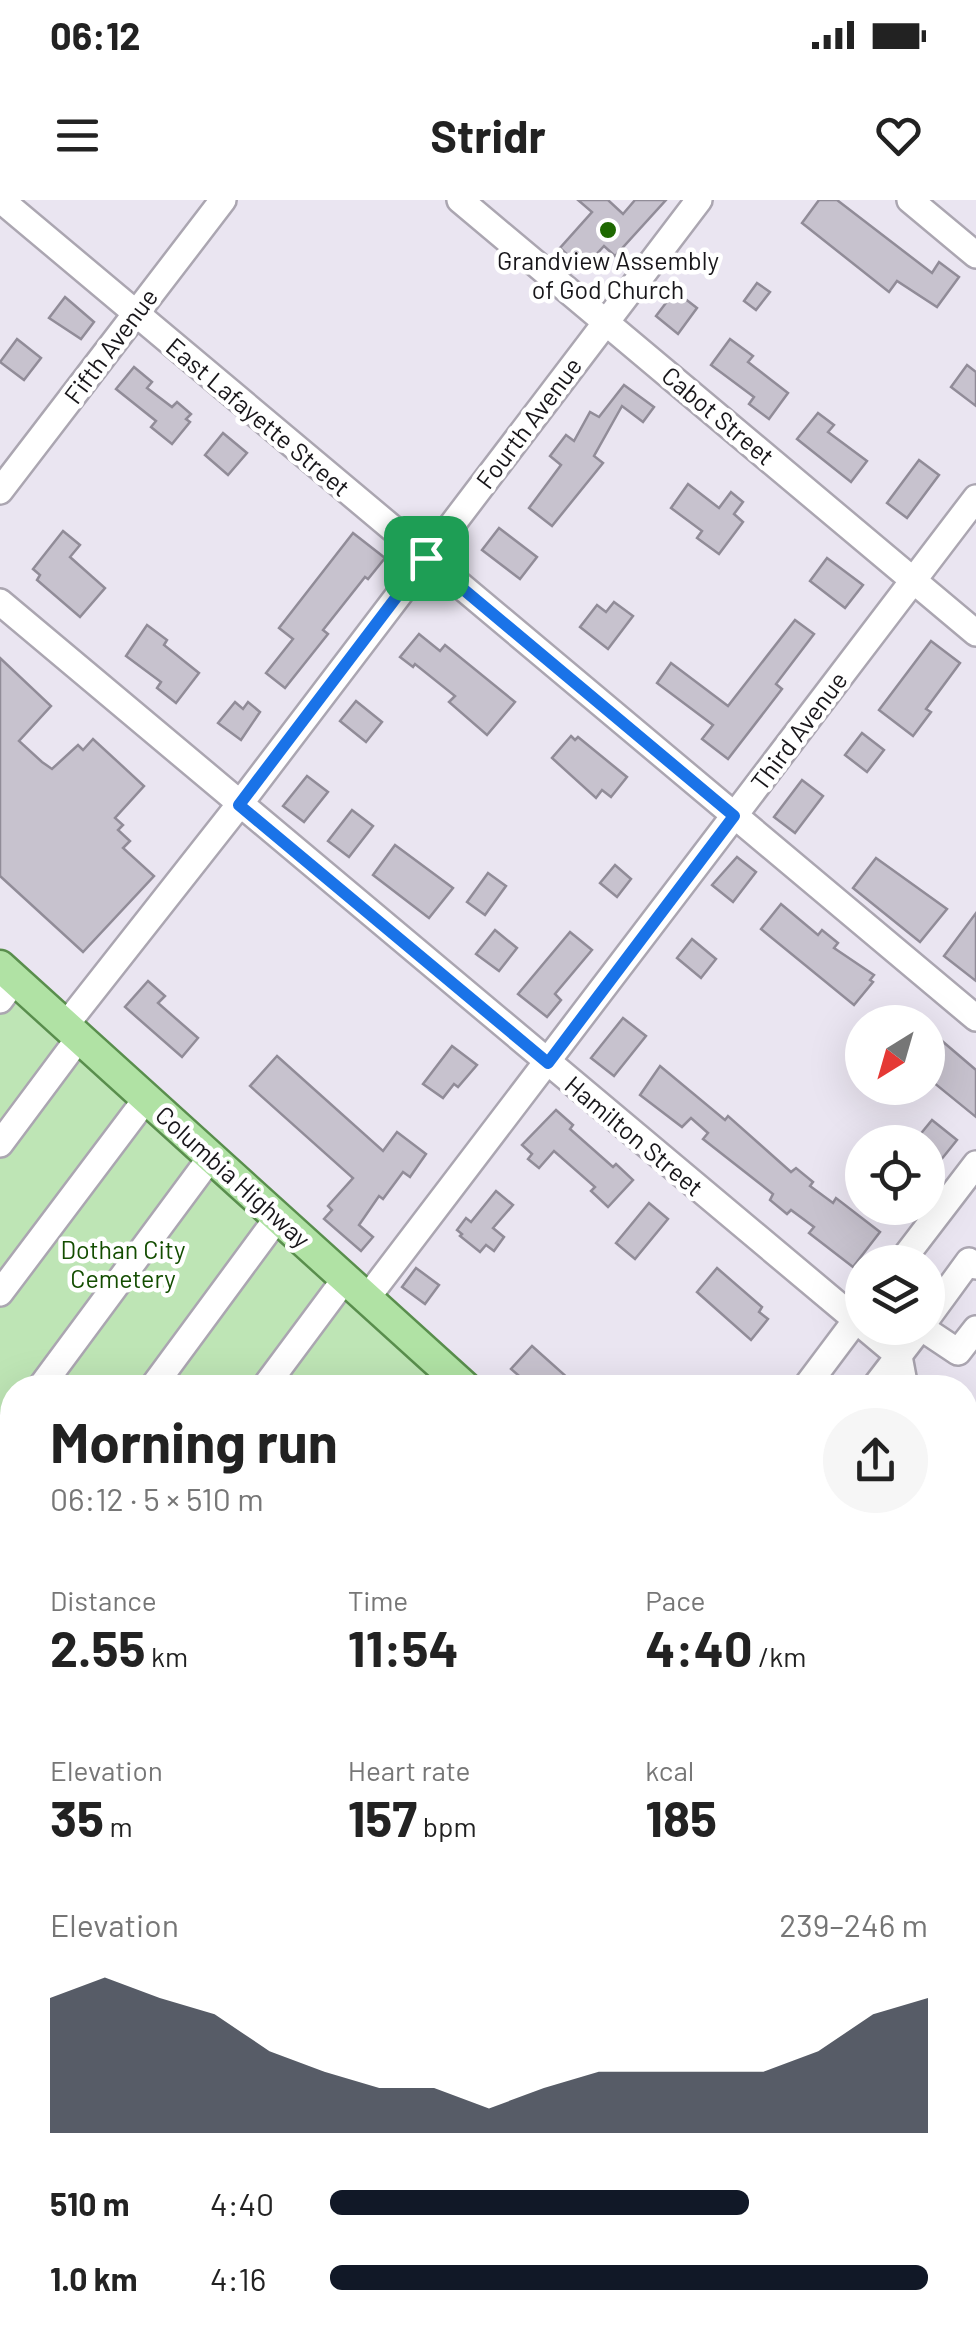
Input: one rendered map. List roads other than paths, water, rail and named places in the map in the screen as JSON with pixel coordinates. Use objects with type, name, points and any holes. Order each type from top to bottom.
[{"type":"main road","name":"Columbia Highway","points":[[5,982],[72,1032],[447,1375]]},
{"type":"street","name":"East Lafayette Street","points":[[1,200],[976,1018]]},
{"type":"street","name":"Fifth Avenue","points":[[0,491],[223,200]]},
{"type":"street","name":"Cabot Street","points":[[460,200],[976,634]]},
{"type":"street","name":"Fourth Avenue","points":[[0,1144],[72,1032],[239,805],[699,200]]},
{"type":"street","points":[[910,200],[976,255]]},
{"type":"street","name":"Third Avenue","points":[[276,1375],[356,1288],[548,1063],[976,498]]},
{"type":"street","name":"Hamilton Street","points":[[0,602],[548,1063],[845,1306]]},
{"type":"street","points":[[0,1294],[146,1098]]},
{"type":"street","points":[[50,1375],[211,1157]]},
{"type":"street","points":[[914,1245],[976,1164]]},
{"type":"street","points":[[162,1375],[278,1217]]},
{"type":"street","points":[[945,1293],[969,1260],[976,1266]]},
{"type":"street","points":[[945,1344],[958,1352],[976,1329]]},
{"type":"street","points":[[815,1375],[845,1335]]},
{"type":"street","name":"Hamilton Street","points":[[888,1345],[899,1356]]},
{"type":"street","points":[[884,1375],[908,1345]]},
{"type":"street","points":[[899,1356],[903,1375]]},
{"type":"place","name":"Grandview Assembly of God Church","points":[[608,230]]},
{"type":"park label","name":"Dothan City Cemetery","points":[[123,1264]]}]
